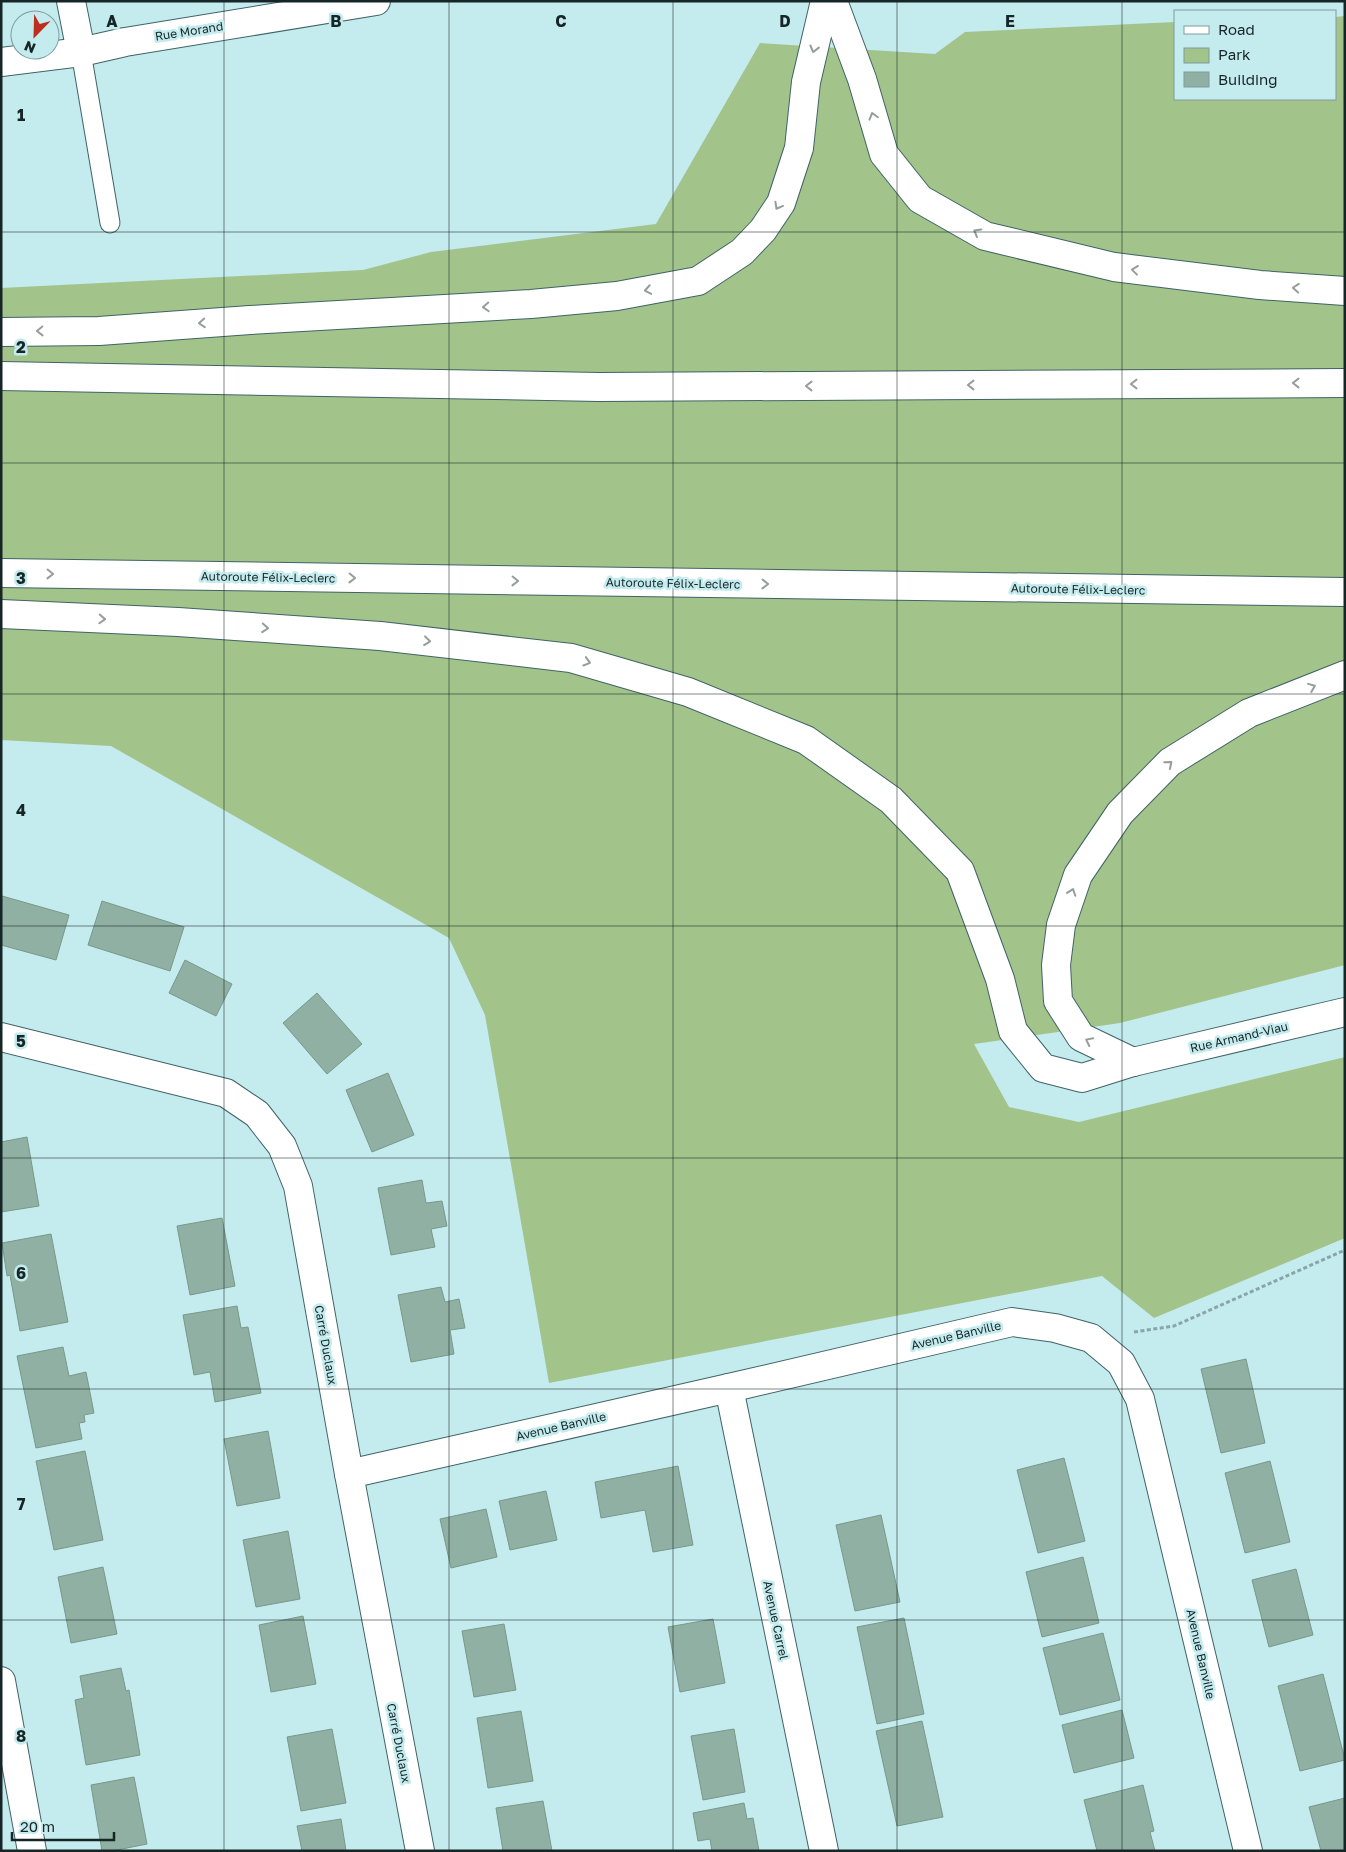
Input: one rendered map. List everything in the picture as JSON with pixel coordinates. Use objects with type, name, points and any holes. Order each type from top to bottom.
[{"type":"main road","points":[[71,1],[81,52]]},
{"type":"main road","name":"Rue Morand","points":[[1,62],[81,52],[125,42],[376,1]]},
{"type":"main road","points":[[1,332],[99,331],[250,320],[532,304],[617,296],[698,281],[742,252],[763,230],[781,203],[799,148],[806,82],[826,1]]},
{"type":"main road","points":[[833,1],[862,79],[884,154],[920,199],[985,236],[1114,267],[1260,285],[1345,291]]},
{"type":"main road","points":[[1,376],[599,388],[1345,383]]},
{"type":"main road","name":"Autoroute Félix-Leclerc","points":[[1,573],[1345,592]]},
{"type":"main road","name":"Rue Armand-Viau","points":[[1,614],[178,622],[370,635],[572,658],[688,692],[806,740],[891,800],[960,871],[1000,979],[1013,1031],[1043,1068],[1082,1078],[1133,1062],[1345,1012]]},
{"type":"main road","points":[[1133,1062],[1081,1037],[1058,1001],[1056,965],[1061,924],[1078,875],[1120,813],[1170,762],[1249,713],[1345,675]]},
{"type":"main road","name":"Carré Duclaux","points":[[1,1036],[226,1094],[258,1114],[282,1146],[298,1186],[349,1474],[420,1851]]},
{"type":"main road","name":"Avenue Banville","points":[[349,1474],[1012,1322],[1055,1328],[1091,1338],[1121,1363],[1140,1399],[1248,1851]]},
{"type":"main road","name":"Avenue Carrel","points":[[729,1388],[824,1851]]},
{"type":"main road","points":[[1,1681],[32,1851]]},
{"type":"lane","points":[[81,52],[110,223]]},
{"type":"path","points":[[1091,1338],[1174,1326],[1345,1250]]},
{"type":"green space","points":[[1345,16],[1345,965],[1120,1023],[974,1044],[1009,1107],[1079,1122],[1345,1057],[1345,1238],[1154,1318],[1102,1276],[549,1383],[485,1015],[449,938],[111,746],[1,740],[1,288],[363,270],[431,252],[656,224],[760,43],[935,54],[965,32],[1174,22],[1174,100],[1336,100],[1336,17]]},
{"type":"building","points":[[2,896],[69,915],[56,960],[1,945]]},
{"type":"building","points":[[102,901],[184,927],[170,971],[88,945]]},
{"type":"building","points":[[185,960],[232,984],[216,1016],[169,993]]},
{"type":"building","points":[[317,993],[362,1044],[327,1074],[283,1023]]},
{"type":"building","points":[[388,1073],[414,1135],[372,1152],[346,1090]]},
{"type":"building","points":[[27,1137],[39,1206],[1,1212],[1,1142]]},
{"type":"building","points":[[422,1180],[426,1203],[442,1201],[447,1226],[431,1229],[435,1247],[391,1255],[378,1188]]},
{"type":"building","points":[[222,1218],[235,1286],[190,1295],[177,1226]]},
{"type":"building","points":[[51,1234],[68,1322],[20,1331],[10,1275],[7,1276],[2,1243]]},
{"type":"building","points":[[441,1287],[445,1302],[459,1299],[465,1328],[450,1330],[454,1354],[411,1362],[398,1295]]},
{"type":"building","points":[[237,1306],[241,1328],[248,1327],[261,1393],[215,1402],[210,1372],[194,1375],[183,1315]]},
{"type":"building","points":[[63,1347],[69,1376],[86,1372],[94,1413],[84,1415],[85,1422],[79,1423],[82,1439],[36,1448],[17,1356]]},
{"type":"building","points":[[1246,1359],[1265,1443],[1221,1453],[1201,1369]]},
{"type":"building","points":[[268,1431],[280,1498],[237,1506],[224,1439]]},
{"type":"building","points":[[85,1451],[103,1540],[54,1550],[36,1461]]},
{"type":"building","points":[[1064,1458],[1085,1541],[1038,1553],[1017,1470]]},
{"type":"building","points":[[1270,1461],[1290,1542],[1245,1553],[1225,1473]]},
{"type":"building","points":[[678,1466],[693,1545],[653,1552],[645,1510],[601,1518],[595,1482]]},
{"type":"building","points":[[546,1491],[557,1540],[510,1550],[499,1501]]},
{"type":"building","points":[[486,1509],[497,1557],[451,1568],[440,1519]]},
{"type":"building","points":[[881,1515],[900,1602],[855,1611],[836,1525]]},
{"type":"building","points":[[288,1531],[300,1599],[256,1607],[243,1540]]},
{"type":"building","points":[[1083,1557],[1099,1623],[1042,1637],[1026,1572]]},
{"type":"building","points":[[103,1567],[117,1634],[71,1643],[58,1577]]},
{"type":"building","points":[[1296,1569],[1313,1635],[1269,1647],[1252,1580]]},
{"type":"building","points":[[303,1616],[316,1684],[271,1692],[259,1625]]},
{"type":"building","points":[[904,1618],[924,1714],[877,1724],[857,1627]]},
{"type":"building","points":[[713,1619],[725,1683],[680,1692],[668,1627]]},
{"type":"building","points":[[504,1624],[516,1690],[474,1697],[462,1631]]},
{"type":"building","points":[[1103,1633],[1120,1700],[1060,1715],[1043,1648]]},
{"type":"building","points":[[121,1668],[126,1691],[129,1690],[140,1755],[86,1765],[75,1700],[84,1698],[80,1676]]},
{"type":"building","points":[[1323,1674],[1345,1760],[1300,1771],[1278,1686]]},
{"type":"building","points":[[1122,1710],[1134,1758],[1074,1773],[1062,1725]]},
{"type":"building","points":[[521,1711],[533,1781],[488,1788],[477,1718]]},
{"type":"building","points":[[922,1721],[943,1817],[897,1826],[876,1731]]},
{"type":"building","points":[[332,1729],[346,1803],[301,1811],[287,1737]]},
{"type":"building","points":[[734,1729],[745,1792],[703,1800],[691,1736]]},
{"type":"building","points":[[134,1777],[147,1844],[112,1851],[102,1851],[91,1785]]},
{"type":"building","points":[[1143,1785],[1154,1831],[1150,1832],[1155,1851],[1097,1851],[1084,1800]]},
{"type":"building","points":[[1345,1798],[1345,1851],[1321,1851],[1309,1807]]},
{"type":"building","points":[[543,1801],[552,1851],[503,1851],[496,1808]]},
{"type":"building","points":[[744,1803],[747,1819],[753,1818],[759,1851],[712,1851],[710,1839],[698,1841],[693,1813]]},
{"type":"building","points":[[341,1819],[346,1851],[302,1851],[297,1826]]}]
